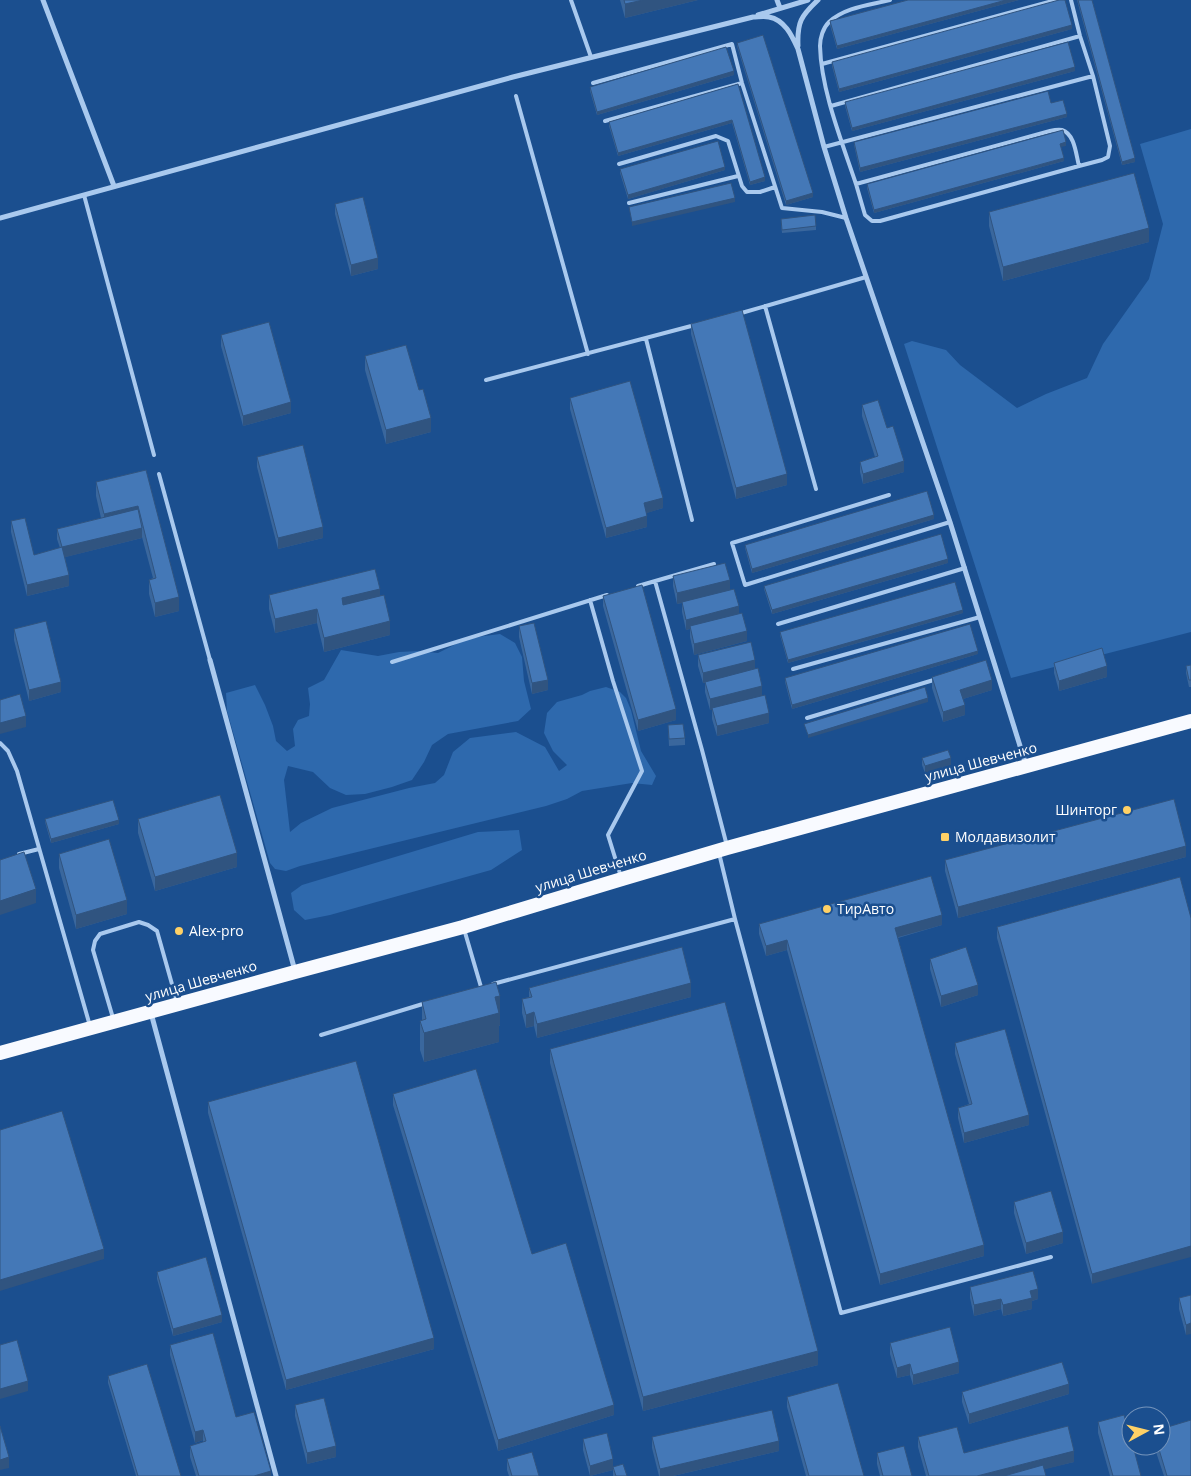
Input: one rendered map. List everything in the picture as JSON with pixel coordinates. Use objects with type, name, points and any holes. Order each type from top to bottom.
[{"type":"highway","name":"улица Шевченко","points":[[0,1054],[463,927],[622,878],[1191,721]]},
{"type":"street","points":[[43,0],[114,186]]},
{"type":"street","points":[[777,0],[780,8]]},
{"type":"street","points":[[0,218],[392,110],[753,17],[808,0]]},
{"type":"street","points":[[798,49],[800,20],[818,0]]},
{"type":"street","points":[[753,17],[770,17],[782,23],[791,34],[798,49],[824,147],[846,218],[950,522],[1027,766]]},
{"type":"street","points":[[210,660],[295,972]]},
{"type":"street","points":[[150,1012],[276,1476]]},
{"type":"lane","points":[[571,0],[591,58]]},
{"type":"lane","points":[[890,0],[841,13],[828,23],[822,34],[820,46],[831,106],[865,215],[872,221],[880,221],[1108,157],[1110,146],[1093,76],[1071,0]]},
{"type":"lane","points":[[1030,0],[1032,7]]},
{"type":"lane","points":[[822,64],[1056,0]]},
{"type":"lane","points":[[831,106],[1080,36]]},
{"type":"lane","points":[[593,83],[732,44],[742,83],[782,208],[822,212],[846,218]]},
{"type":"lane","points":[[824,147],[1093,76]]},
{"type":"lane","points":[[605,121],[742,83]]},
{"type":"lane","points":[[516,96],[588,354]]},
{"type":"lane","points":[[856,184],[1050,130],[1061,129],[1069,133],[1079,166]]},
{"type":"lane","points":[[619,164],[716,136],[728,141],[738,176],[747,192],[760,192],[776,187]]},
{"type":"lane","points":[[629,203],[738,176]]},
{"type":"lane","points":[[84,195],[154,455]]},
{"type":"lane","points":[[728,316],[866,277]]},
{"type":"lane","points":[[765,306],[816,489]]},
{"type":"lane","points":[[486,380],[701,324]]},
{"type":"lane","points":[[646,339],[692,520]]},
{"type":"lane","points":[[159,474],[210,660]]},
{"type":"lane","points":[[889,495],[732,543],[745,585],[950,522]]},
{"type":"lane","points":[[636,587],[714,564]]},
{"type":"lane","points":[[778,624],[965,568]]},
{"type":"lane","points":[[655,581],[702,750],[735,919],[841,1313],[1051,1257]]},
{"type":"lane","points":[[392,662],[609,595]]},
{"type":"lane","points":[[590,600],[613,681],[642,770],[608,835],[622,878]]},
{"type":"lane","points":[[793,669],[980,617]]},
{"type":"lane","points":[[985,664],[994,661]]},
{"type":"lane","points":[[807,718],[938,678]]},
{"type":"lane","points":[[0,743],[8,751],[17,771],[91,1028]]},
{"type":"lane","points":[[16,856],[39,849]]},
{"type":"lane","points":[[472,990],[735,919]]},
{"type":"lane","points":[[114,1022],[93,950],[95,940],[100,934],[139,922],[148,925],[156,931],[178,1004]]},
{"type":"lane","points":[[463,927],[481,987]]},
{"type":"lane","points":[[321,1036],[434,1001]]},
{"type":"shaded area","points":[[1191,129],[1191,632],[1011,678],[904,344],[912,341],[946,350],[960,365],[1017,408],[1087,378],[1103,344],[1149,279],[1163,224],[1140,144]]},
{"type":"shaded area","points":[[500,634],[515,643],[522,657],[524,681],[531,709],[518,721],[448,734],[432,745],[412,780],[365,794],[346,795],[330,788],[313,772],[288,766],[284,780],[290,832],[301,823],[332,808],[435,783],[444,775],[453,752],[470,738],[516,732],[545,747],[559,771],[567,765],[553,751],[544,733],[547,713],[557,702],[606,687],[620,692],[626,698],[631,710],[641,751],[656,776],[652,785],[632,783],[582,791],[567,799],[546,806],[286,871],[275,869],[270,863],[227,711],[226,693],[255,685],[273,726],[276,741],[287,751],[295,746],[293,729],[298,720],[309,716],[308,688],[324,680],[341,650],[378,656],[419,651],[438,653],[464,640]]},
{"type":"shaded area","points":[[519,830],[522,850],[491,870],[330,915],[305,920],[294,910],[291,893],[302,885],[478,832]]},
{"type":"building","points":[[624,0],[643,0],[625,4]]},
{"type":"building","points":[[908,0],[1006,0],[837,46],[830,21]]},
{"type":"building","points":[[1059,0],[1065,0],[1072,25],[839,89],[832,62]]},
{"type":"building","points":[[1078,0],[1092,0],[1135,158],[1122,162]]},
{"type":"building","points":[[763,35],[813,193],[786,201],[737,43]]},
{"type":"building","points":[[1068,42],[1075,67],[852,128],[845,102]]},
{"type":"building","points":[[726,47],[734,71],[597,112],[590,87]]},
{"type":"building","points":[[738,84],[765,177],[750,182],[732,120],[618,153],[609,122]]},
{"type":"building","points":[[1048,91],[1051,103],[1063,100],[1067,114],[860,168],[854,142]]},
{"type":"building","points":[[1063,130],[1066,142],[1060,144],[1064,158],[874,210],[867,184]]},
{"type":"building","points":[[718,141],[725,167],[628,195],[620,169]]},
{"type":"building","points":[[1134,173],[1149,228],[1003,267],[989,212]]},
{"type":"building","points":[[731,183],[735,198],[632,222],[629,207]]},
{"type":"building","points":[[363,197],[378,258],[351,265],[335,204]]},
{"type":"building","points":[[815,215],[816,226],[782,230],[781,219]]},
{"type":"building","points":[[742,310],[787,474],[736,488],[691,324]]},
{"type":"building","points":[[269,322],[291,402],[243,416],[221,335]]},
{"type":"building","points":[[406,345],[419,390],[423,389],[431,418],[386,430],[365,356]]},
{"type":"building","points":[[630,381],[663,498],[644,503],[647,516],[606,528],[570,398]]},
{"type":"building","points":[[878,400],[887,428],[893,426],[904,461],[863,474],[860,462],[878,456],[862,405]]},
{"type":"building","points":[[303,445],[323,527],[278,538],[257,457]]},
{"type":"building","points":[[146,470],[179,597],[155,603],[149,580],[156,578],[138,506],[104,514],[96,482]]},
{"type":"building","points":[[927,491],[934,515],[752,569],[745,545]]},
{"type":"building","points":[[138,509],[142,528],[62,547],[57,529]]},
{"type":"building","points":[[25,518],[34,555],[62,547],[69,575],[27,585],[11,521]]},
{"type":"building","points":[[941,534],[948,559],[772,610],[764,586]]},
{"type":"building","points":[[725,563],[730,580],[677,593],[673,576]]},
{"type":"building","points":[[375,569],[380,589],[342,598],[343,605],[384,595],[390,621],[324,638],[317,609],[275,619],[269,595]]},
{"type":"building","points":[[955,582],[963,610],[788,660],[780,632]]},
{"type":"building","points":[[642,585],[676,709],[638,720],[603,596]]},
{"type":"building","points":[[734,589],[739,606],[686,620],[682,602]]},
{"type":"building","points":[[742,613],[747,631],[694,644],[690,626]]},
{"type":"building","points":[[46,621],[61,682],[29,690],[14,629]]},
{"type":"building","points":[[534,623],[548,680],[532,683],[519,626]]},
{"type":"building","points":[[970,624],[978,651],[792,705],[785,678]]},
{"type":"building","points":[[751,642],[755,660],[703,673],[698,655]]},
{"type":"building","points":[[1102,648],[1107,666],[1059,681],[1054,663]]},
{"type":"building","points":[[986,660],[992,680],[960,690],[965,705],[943,712],[932,677]]},
{"type":"building","points":[[1191,665],[1191,680],[1189,680],[1186,666]]},
{"type":"building","points":[[758,668],[762,686],[710,699],[705,682]]},
{"type":"building","points":[[925,687],[928,698],[808,735],[804,724]]},
{"type":"building","points":[[20,694],[26,716],[0,723],[0,700]]},
{"type":"building","points":[[765,695],[769,713],[717,726],[712,708]]},
{"type":"building","points":[[683,724],[685,738],[669,739],[668,725]]},
{"type":"building","points":[[948,750],[951,758],[925,766],[922,758]]},
{"type":"building","points":[[220,795],[237,853],[155,877],[138,819]]},
{"type":"building","points":[[1174,799],[1186,846],[958,907],[945,860]]},
{"type":"building","points":[[113,800],[119,820],[51,839],[45,819]]},
{"type":"building","points":[[109,839],[127,900],[76,915],[59,854]]},
{"type":"building","points":[[24,852],[36,889],[0,901],[0,860]]},
{"type":"building","points":[[931,876],[942,915],[895,928],[984,1245],[880,1274],[787,940],[766,946],[759,924]]},
{"type":"building","points":[[1180,877],[1191,918],[1191,1246],[1092,1274],[997,927]]},
{"type":"building","points":[[682,947],[691,983],[537,1024],[534,1012],[526,1015],[522,999],[532,997],[529,988]]},
{"type":"building","points":[[966,947],[978,985],[941,996],[930,959]]},
{"type":"building","points":[[496,982],[500,996],[495,997],[499,1013],[424,1033],[420,1021],[426,1019],[422,1002]]},
{"type":"building","points":[[725,1002],[818,1351],[643,1397],[550,1049]]},
{"type":"building","points":[[1005,1029],[1029,1115],[964,1133],[958,1108],[972,1104],[955,1043]]},
{"type":"building","points":[[356,1061],[434,1338],[286,1380],[208,1102]]},
{"type":"building","points":[[476,1069],[532,1254],[566,1243],[614,1405],[498,1440],[393,1094]]},
{"type":"building","points":[[62,1111],[104,1249],[0,1280],[0,1130]]},
{"type":"building","points":[[1051,1191],[1063,1232],[1026,1243],[1014,1202]]},
{"type":"building","points":[[206,1257],[222,1315],[173,1329],[157,1272]]},
{"type":"building","points":[[1033,1271],[1038,1289],[1030,1291],[1032,1298],[1003,1305],[1001,1299],[974,1305],[970,1287]]},
{"type":"building","points":[[1191,1295],[1191,1323],[1186,1325],[1179,1298]]},
{"type":"building","points":[[950,1327],[959,1362],[913,1375],[910,1364],[897,1368],[890,1343]]},
{"type":"building","points":[[213,1333],[236,1417],[254,1412],[271,1471],[254,1476],[199,1476],[190,1446],[206,1441],[203,1430],[195,1432],[170,1345]]},
{"type":"building","points":[[17,1340],[28,1381],[0,1389],[0,1345]]},
{"type":"building","points":[[1062,1362],[1069,1384],[969,1414],[962,1392]]},
{"type":"building","points":[[147,1364],[181,1476],[138,1476],[108,1376]]},
{"type":"building","points":[[838,1383],[864,1476],[809,1476],[787,1397]]},
{"type":"building","points":[[324,1398],[336,1446],[307,1453],[295,1405]]},
{"type":"building","points":[[772,1410],[779,1441],[660,1469],[652,1437]]},
{"type":"building","points":[[1121,1416],[1121,1456],[1136,1456],[1141,1476],[1113,1476],[1098,1422]]},
{"type":"building","points":[[1191,1420],[1191,1476],[1167,1476],[1161,1456],[1171,1456],[1171,1426]]},
{"type":"building","points":[[0,1426],[9,1457],[0,1460]]},
{"type":"building","points":[[1068,1426],[1074,1451],[977,1476],[929,1476],[918,1437],[957,1427],[964,1453]]},
{"type":"building","points":[[607,1433],[613,1459],[590,1466],[583,1439]]},
{"type":"building","points":[[904,1446],[912,1476],[883,1476],[877,1453]]},
{"type":"building","points":[[532,1452],[539,1476],[512,1476],[507,1459]]},
{"type":"building","points":[[623,1464],[627,1476],[616,1476],[613,1467]]},
{"type":"building","points":[[1043,1465],[1046,1476],[1004,1476]]},
{"type":"place","name":"Шинторг","points":[[1127,810]]},
{"type":"place","name":"Молдавизолит","points":[[945,837]]},
{"type":"place","name":"ТирАвто","points":[[827,909]]},
{"type":"place","name":"Alex-pro","points":[[179,931]]}]
